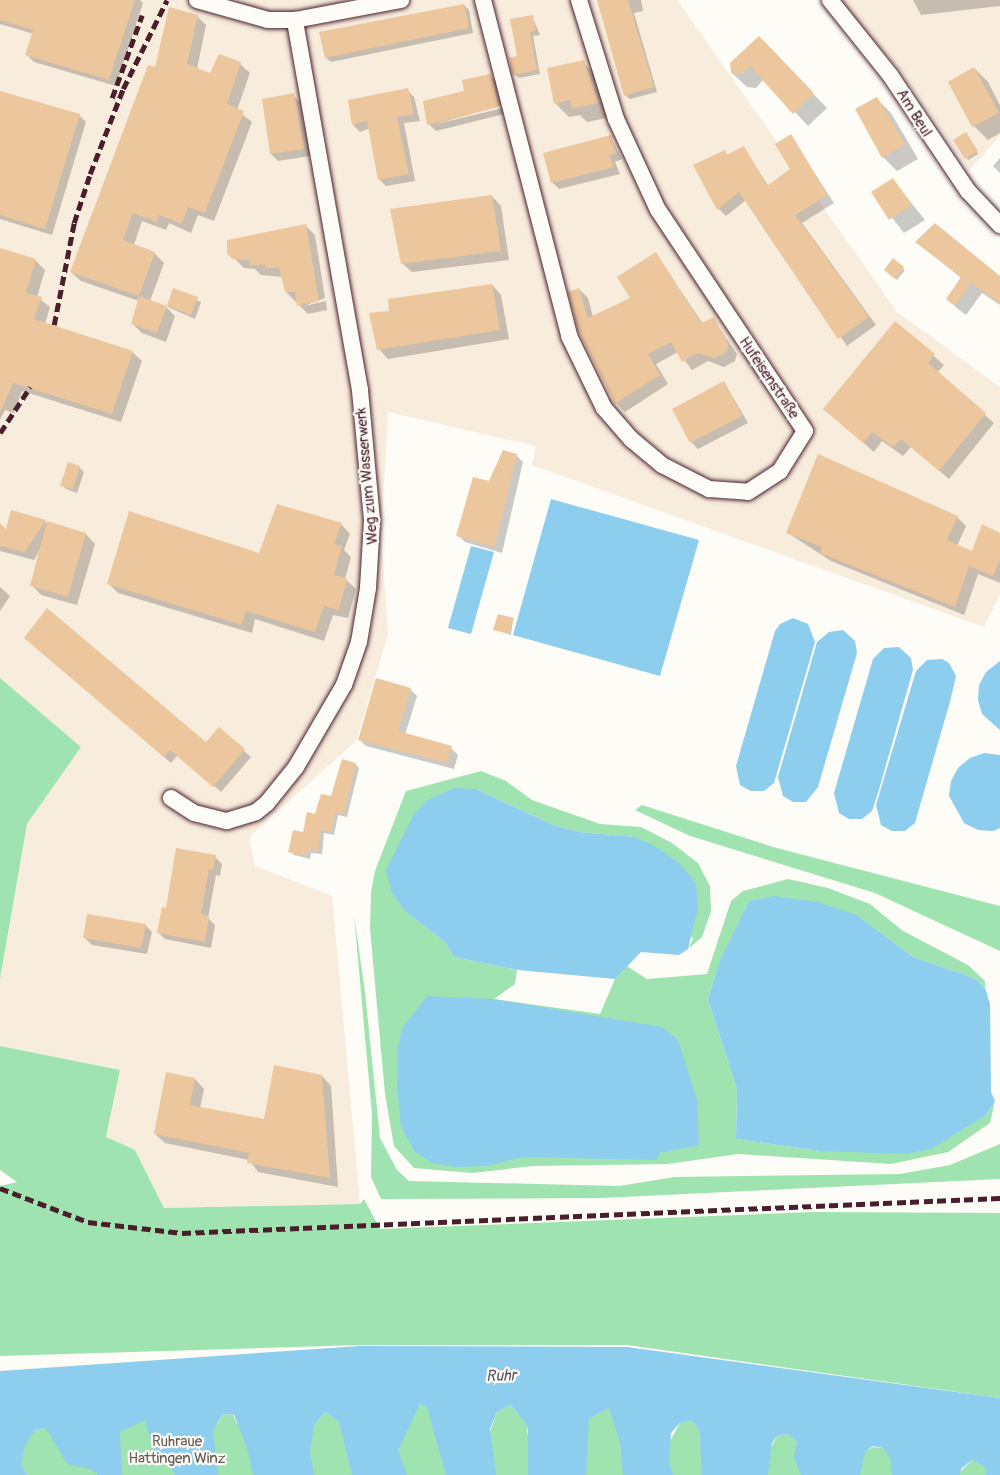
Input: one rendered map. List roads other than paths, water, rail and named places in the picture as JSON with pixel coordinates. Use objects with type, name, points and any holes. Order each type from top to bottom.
[{"type":"street","points":[[197,0],[268,20],[295,20],[401,0]]},
{"type":"street","name":"Hufeisenstraße","points":[[483,0],[569,336],[604,408],[631,439],[662,465],[709,489],[748,492],[780,471],[805,431],[658,210],[616,119],[579,0]]},
{"type":"street","name":"Am Beul","points":[[830,0],[878,58],[968,190],[1000,225]]},
{"type":"street","name":"Weg zum Wasserwerk","points":[[171,798],[194,813],[227,821],[256,812],[267,802],[296,766],[344,685],[359,642],[368,588],[372,520],[360,390],[295,20]]},
{"type":"water","points":[[551,499],[699,540],[660,676],[513,635]]},
{"type":"water","points":[[471,546],[494,552],[471,634],[448,628]]},
{"type":"water","points":[[793,618],[808,624],[815,642],[774,783],[764,791],[751,791],[740,785],[736,766],[775,631],[780,624]]},
{"type":"water","points":[[843,630],[855,641],[857,653],[818,787],[806,802],[793,802],[783,796],[778,777],[817,642],[829,632]]},
{"type":"water","points":[[899,647],[911,658],[913,670],[878,793],[872,811],[862,819],[849,819],[839,813],[834,793],[873,659],[884,648]]},
{"type":"water","points":[[942,659],[949,663],[956,676],[915,823],[905,831],[892,831],[881,825],[876,805],[916,671],[927,660]]},
{"type":"water","points":[[1000,661],[1000,730],[982,714],[978,700],[979,685],[986,672]]},
{"type":"water","points":[[984,753],[1000,755],[1000,828],[993,831],[978,830],[964,823],[949,796],[951,781],[958,768],[970,758]]},
{"type":"water","points":[[454,788],[476,789],[553,825],[579,832],[634,837],[655,846],[679,863],[696,883],[698,908],[688,949],[679,955],[641,952],[615,979],[518,970],[454,957],[445,942],[407,913],[392,893],[386,870],[413,816],[426,801]]},
{"type":"water","points":[[774,896],[817,902],[857,915],[913,957],[974,978],[985,988],[990,1004],[991,1092],[995,1101],[986,1115],[931,1149],[906,1154],[820,1151],[736,1139],[737,1089],[708,1000],[720,960],[749,901]]},
{"type":"water","points":[[427,996],[493,999],[662,1027],[678,1040],[697,1099],[699,1145],[659,1153],[657,1160],[522,1157],[486,1166],[456,1167],[432,1163],[414,1151],[401,1126],[397,1087],[398,1046],[403,1027]]},
{"type":"water","name":"Ruhr","points":[[360,1346],[627,1347],[1000,1398],[1000,1475],[986,1475],[985,1467],[972,1460],[961,1469],[960,1475],[892,1475],[890,1458],[883,1448],[873,1446],[865,1452],[860,1475],[801,1475],[794,1457],[797,1441],[788,1434],[777,1436],[772,1443],[768,1475],[702,1475],[699,1430],[692,1421],[680,1423],[671,1433],[669,1462],[673,1475],[623,1475],[620,1442],[609,1408],[589,1419],[586,1475],[528,1475],[528,1427],[511,1405],[497,1412],[490,1429],[496,1475],[446,1475],[427,1408],[420,1404],[398,1450],[407,1475],[352,1475],[339,1422],[325,1412],[314,1425],[310,1452],[314,1475],[253,1475],[247,1448],[234,1415],[223,1414],[213,1430],[218,1475],[175,1475],[167,1460],[153,1450],[145,1420],[120,1432],[122,1475],[98,1475],[90,1469],[67,1464],[46,1428],[34,1431],[24,1449],[21,1466],[27,1475],[0,1475],[0,1371]]},
{"type":"railway","points":[[54,325],[74,223],[90,174],[123,89],[167,0]]},
{"type":"railway","points":[[112,98],[142,15]]},
{"type":"railway","points":[[0,433],[30,387]]},
{"type":"railway","points":[[0,1188],[88,1222],[182,1233],[1000,1198]]},
{"type":"park label","name":"Ruhraue Hattingen Winz","points":[[177,1450]]}]
